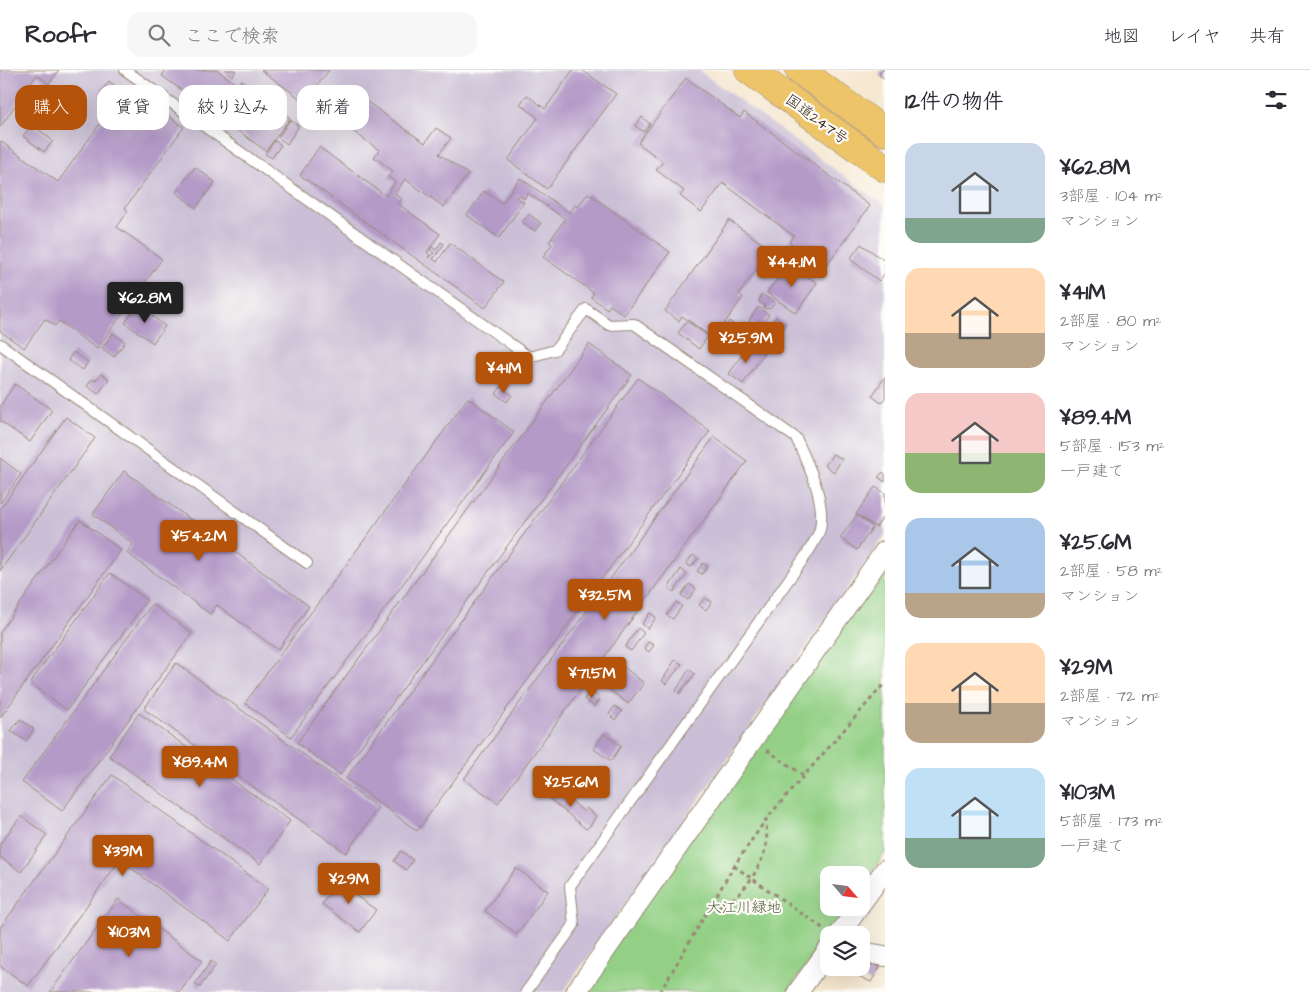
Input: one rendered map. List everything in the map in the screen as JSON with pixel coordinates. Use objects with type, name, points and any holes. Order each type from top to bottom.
[{"type":"highway","name":"国道247号","points":[[799,70],[885,132]]},
{"type":"highway","name":"国道247号","points":[[755,72],[885,168]]},
{"type":"street","points":[[576,992],[885,551]]},
{"type":"street","points":[[870,891],[885,870]]},
{"type":"street","points":[[842,926],[851,916]]},
{"type":"street","points":[[870,954],[885,956]]},
{"type":"street","points":[[798,992],[820,956]]},
{"type":"lane","points":[[125,70],[529,357],[555,350],[586,309],[609,325],[634,324],[796,438],[810,468],[818,489],[820,529],[807,554],[570,886],[574,925],[526,992]]},
{"type":"lane","points":[[0,344],[307,563]]},
{"type":"path","points":[[660,992],[734,866],[766,818],[885,683]]},
{"type":"path","points":[[752,740],[804,775]]},
{"type":"path","points":[[709,910],[720,907],[740,893],[751,878],[765,849],[766,818]]},
{"type":"path","points":[[734,866],[820,930]]},
{"type":"shaded area","points":[[0,70],[698,70],[885,206],[885,535],[563,992],[0,992]]},
{"type":"green space","name":"大江川緑地","points":[[885,557],[885,853],[870,874],[870,866],[820,866],[820,916],[841,916],[834,926],[820,926],[820,946],[787,992],[583,992]]},
{"type":"building","points":[[0,70],[59,70],[49,84],[37,75],[30,85],[15,85],[15,106],[0,127]]},
{"type":"building","points":[[166,70],[217,70],[238,85],[179,85],[179,88],[162,76]]},
{"type":"building","points":[[225,70],[234,70],[236,71],[232,76]]},
{"type":"building","points":[[261,70],[329,70],[318,85],[297,85],[297,96],[287,89],[287,85],[282,85]]},
{"type":"building","points":[[573,70],[582,70],[616,94],[547,189],[508,160],[538,118],[520,104],[527,95],[545,109]]},
{"type":"building","points":[[882,70],[885,70],[885,79],[879,75]]},
{"type":"building","points":[[686,78],[740,118],[744,112],[870,206],[825,267],[789,242],[794,236],[723,183],[701,212],[680,196],[684,191],[656,170],[663,162],[638,143]]},
{"type":"building","points":[[242,80],[248,85],[238,85]]},
{"type":"building","points":[[109,81],[114,85],[106,85]]},
{"type":"building","points":[[369,103],[425,143],[436,128],[451,138],[439,154],[468,174],[444,207],[405,179],[395,194],[402,199],[398,204],[440,234],[427,252],[430,255],[428,258],[434,253],[430,250],[432,247],[436,250],[441,242],[444,244],[433,259],[437,262],[450,243],[504,282],[485,308],[300,175],[319,147],[386,196],[395,182],[388,177],[393,171],[374,157],[379,150],[351,130],[369,130]]},
{"type":"building","points":[[169,116],[179,123],[179,130],[182,130],[125,208],[128,211],[117,227],[162,259],[97,349],[59,321],[55,326],[45,319],[24,348],[0,331],[0,141],[58,182],[97,128],[97,130],[169,130]]},
{"type":"building","points":[[642,117],[650,124],[644,132],[635,126]]},
{"type":"building","points":[[290,120],[297,125],[297,129],[287,144],[278,137],[283,130],[287,130],[287,124]]},
{"type":"building","points":[[28,130],[39,130],[53,141],[44,152],[23,136]]},
{"type":"building","points":[[237,130],[281,130],[266,151]]},
{"type":"building","points":[[275,141],[281,145],[272,158],[265,154]]},
{"type":"building","points":[[195,167],[215,182],[196,208],[176,192]]},
{"type":"building","points":[[520,178],[570,213],[575,205],[578,207],[588,193],[670,252],[624,315],[610,305],[607,309],[591,297],[594,293],[543,257],[552,244],[549,242],[565,219],[528,193],[524,199],[518,194],[516,197],[524,202],[499,238],[467,215],[484,191],[502,203]]},
{"type":"building","points":[[529,214],[541,223],[535,231],[522,222]]},
{"type":"building","points":[[729,220],[771,250],[739,294],[743,297],[714,339],[682,316],[679,321],[665,311]]},
{"type":"building","points":[[861,244],[885,261],[885,273],[879,281],[850,259]]},
{"type":"building","points":[[789,263],[817,283],[796,313],[767,293]]},
{"type":"building","points":[[761,294],[775,302],[770,309],[763,308],[765,306],[759,302]]},
{"type":"building","points":[[138,305],[165,326],[153,343],[125,323]]},
{"type":"building","points":[[758,307],[769,315],[759,327],[749,321]]},
{"type":"building","points":[[776,317],[786,324],[775,338],[765,331]]},
{"type":"building","points":[[687,321],[708,336],[699,349],[678,333]]},
{"type":"building","points":[[729,321],[741,330],[730,344],[719,335]]},
{"type":"building","points":[[113,333],[125,342],[114,357],[102,348]]},
{"type":"building","points":[[750,343],[764,353],[743,384],[729,374]]},
{"type":"building","points":[[589,344],[632,375],[340,775],[297,743]]},
{"type":"building","points":[[73,352],[88,362],[83,370],[68,360]]},
{"type":"building","points":[[493,365],[505,374],[501,380],[489,371]]},
{"type":"building","points":[[101,374],[109,379],[98,394],[87,386],[92,379],[95,381]]},
{"type":"building","points":[[885,377],[885,398],[881,403],[872,396]]},
{"type":"building","points":[[638,378],[710,431],[417,831],[346,778]]},
{"type":"building","points":[[15,384],[52,410],[30,442],[0,421],[0,406]]},
{"type":"building","points":[[501,387],[512,395],[507,402],[496,394]]},
{"type":"building","points":[[468,398],[514,432],[291,737],[245,703]]},
{"type":"building","points":[[66,417],[95,438],[0,571],[0,509]]},
{"type":"building","points":[[714,437],[747,461],[498,803],[464,779]]},
{"type":"building","points":[[833,454],[842,459],[834,472],[825,466]]},
{"type":"building","points":[[0,458],[21,474],[0,503]]},
{"type":"building","points":[[124,471],[309,606],[278,650],[217,605],[210,614],[127,553],[133,544],[93,514]]},
{"type":"building","points":[[883,472],[885,474],[885,482],[878,477]]},
{"type":"building","points":[[875,487],[885,493],[885,514],[876,527],[856,514]]},
{"type":"building","points":[[857,515],[873,527],[857,550],[840,538]]},
{"type":"building","points":[[80,520],[121,550],[0,718],[0,632]]},
{"type":"building","points":[[693,555],[698,559],[691,567],[686,564]]},
{"type":"building","points":[[703,563],[708,567],[702,574],[697,571]]},
{"type":"building","points":[[681,569],[687,574],[674,592],[668,588]]},
{"type":"building","points":[[110,573],[147,600],[67,710],[30,683]]},
{"type":"building","points":[[689,584],[696,589],[688,600],[681,595]]},
{"type":"building","points":[[705,598],[712,602],[706,610],[699,605]]},
{"type":"building","points":[[676,602],[682,606],[673,619],[667,615]]},
{"type":"building","points":[[152,604],[192,633],[62,811],[22,782]]},
{"type":"building","points":[[650,613],[656,617],[648,629],[642,624]]},
{"type":"building","points":[[638,628],[644,633],[631,651],[625,647]]},
{"type":"building","points":[[648,642],[654,645],[649,652],[644,648]]},
{"type":"building","points":[[675,660],[682,664],[666,684],[662,681]]},
{"type":"building","points":[[616,661],[644,683],[628,704],[600,682]]},
{"type":"building","points":[[176,663],[378,808],[346,853],[144,709]]},
{"type":"building","points":[[689,669],[695,674],[679,694],[676,691]]},
{"type":"building","points":[[590,691],[600,698],[594,706],[584,699]]},
{"type":"building","points":[[615,706],[622,711],[615,720],[609,714]]},
{"type":"building","points":[[139,713],[290,821],[260,864],[109,756]]},
{"type":"building","points":[[20,719],[34,729],[26,741],[11,731]]},
{"type":"building","points":[[604,734],[621,746],[611,761],[594,749]]},
{"type":"building","points":[[112,775],[268,889],[230,941],[120,860],[28,986],[0,966],[0,928]]},
{"type":"building","points":[[549,788],[555,793],[558,789],[584,812],[586,808],[596,816],[590,826],[586,829],[544,794]]},
{"type":"building","points":[[21,816],[47,835],[21,872],[0,857],[0,844]]},
{"type":"building","points":[[401,851],[413,860],[406,870],[394,861]]},
{"type":"building","points":[[516,868],[548,891],[517,934],[485,911]]},
{"type":"building","points":[[343,874],[353,882],[348,890],[376,910],[360,932],[322,904]]},
{"type":"building","points":[[118,899],[202,961],[180,992],[50,992]]},
{"type":"building","points":[[211,961],[216,965],[200,987],[195,984]]},
{"type":"building","points":[[870,962],[880,967],[871,982],[858,976],[870,976]]}]
